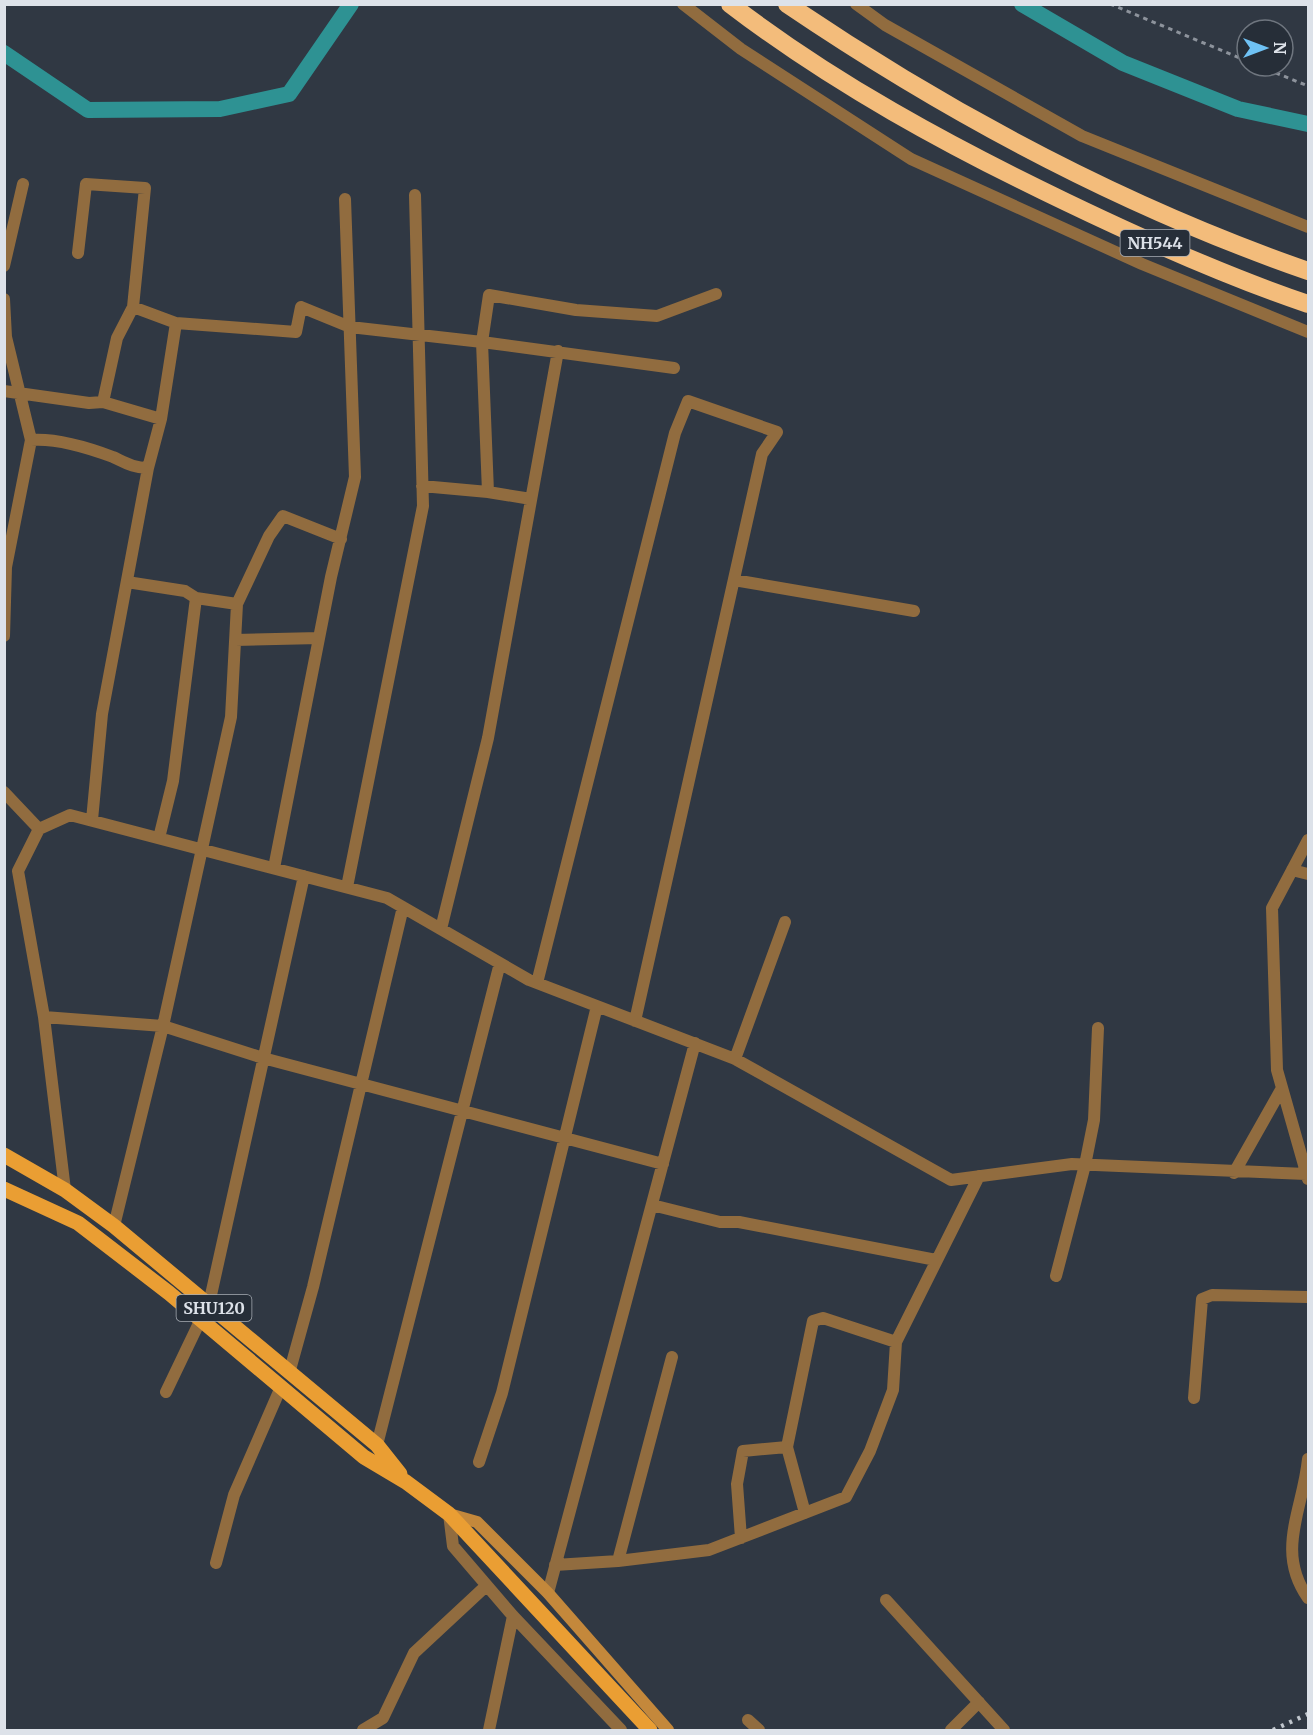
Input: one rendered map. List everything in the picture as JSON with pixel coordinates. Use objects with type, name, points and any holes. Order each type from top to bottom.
[{"type":"highway","name":"NH544","points":[[730,4],[808,59],[903,117],[1005,173],[1163,247],[1308,304]]},
{"type":"highway","name":"NH544","points":[[787,4],[917,88],[1019,143],[1136,200],[1247,250],[1308,271]]},
{"type":"main road","name":"SHU120","points":[[4,1155],[64,1190],[114,1227],[290,1370],[377,1445],[406,1482],[449,1514],[650,1731]]},
{"type":"main road","points":[[4,1189],[78,1223],[169,1293],[364,1457],[406,1482]]},
{"type":"street","points":[[682,4],[741,50],[911,159],[1142,264],[1308,332]]},
{"type":"street","points":[[856,4],[885,26],[1082,136],[1308,227]]},
{"type":"street","points":[[4,266],[23,184]]},
{"type":"street","points":[[78,253],[86,184],[145,188],[133,307],[117,338],[103,402]]},
{"type":"street","points":[[347,887],[423,506],[415,195]]},
{"type":"street","points":[[274,868],[319,639],[355,477],[345,199]]},
{"type":"street","points":[[488,492],[482,342],[489,295],[576,310],[657,316],[716,294]]},
{"type":"street","points":[[4,299],[6,337],[22,393],[31,440],[5,567],[4,636]]},
{"type":"street","points":[[133,307],[176,323],[296,332],[301,307],[350,327],[558,351],[674,369]]},
{"type":"street","points":[[92,820],[102,714],[148,468],[161,419],[176,323]]},
{"type":"street","points":[[441,929],[488,738],[558,351]]},
{"type":"street","points":[[4,391],[89,403],[103,402],[161,419]]},
{"type":"street","points":[[537,983],[675,433],[688,401],[777,432],[762,454],[635,1021]]},
{"type":"street","points":[[31,440],[48,439],[112,457],[135,468],[148,468]]},
{"type":"street","points":[[422,486],[488,492],[531,499]]},
{"type":"street","points":[[114,1227],[164,1026],[200,849],[231,717],[237,604],[269,536],[283,516],[340,538]]},
{"type":"street","points":[[734,580],[914,611]]},
{"type":"street","points":[[127,582],[185,591],[196,598],[237,604]]},
{"type":"street","points":[[159,838],[173,781],[196,598]]},
{"type":"street","points":[[235,640],[319,639]]},
{"type":"street","points":[[4,792],[39,829]]},
{"type":"street","points":[[64,1190],[44,1017],[18,870],[39,829],[70,815],[387,898],[537,983],[735,1059],[951,1180],[1072,1164],[1307,1177],[1277,1070],[1272,908],[1308,840]]},
{"type":"street","points":[[1292,870],[1308,874]]},
{"type":"street","points":[[209,1304],[304,876]]},
{"type":"street","points":[[290,1370],[313,1287],[403,907]]},
{"type":"street","points":[[735,1059],[785,922]]},
{"type":"street","points":[[377,1445],[500,963]]},
{"type":"street","points":[[479,1462],[502,1393],[597,1006]]},
{"type":"street","points":[[44,1017],[164,1026],[263,1058],[361,1082],[564,1140],[663,1164]]},
{"type":"street","points":[[1056,1276],[1094,1120],[1098,1028]]},
{"type":"street","points":[[548,1593],[695,1044]]},
{"type":"street","points":[[1234,1173],[1282,1088]]},
{"type":"street","points":[[555,1565],[618,1561],[709,1550],[846,1497],[870,1451],[893,1390],[896,1342],[979,1176]]},
{"type":"street","points":[[652,1205],[720,1222],[738,1222],[936,1260]]},
{"type":"street","points":[[1194,1398],[1202,1299],[1212,1294],[1308,1297]]},
{"type":"street","points":[[805,1513],[788,1447],[813,1321],[822,1318],[896,1342]]},
{"type":"street","points":[[166,1392],[200,1321]]},
{"type":"street","points":[[618,1561],[672,1357]]},
{"type":"street","points":[[216,1563],[234,1495],[281,1387]]},
{"type":"street","points":[[741,1538],[737,1484],[742,1451],[788,1447]]},
{"type":"street","points":[[1308,1460],[1290,1545],[1301,1587],[1308,1598]]},
{"type":"street","points":[[449,1514],[453,1546],[513,1616],[621,1731]]},
{"type":"street","name":"SHU120","points":[[449,1514],[477,1522],[548,1593],[668,1731]]},
{"type":"street","points":[[363,1731],[383,1718],[414,1653],[486,1586]]},
{"type":"street","points":[[886,1600],[1004,1731]]},
{"type":"street","points":[[489,1731],[513,1616]]},
{"type":"street","points":[[951,1731],[979,1702]]},
{"type":"street","points":[[748,1720],[759,1731]]},
{"type":"path","points":[[1110,4],[1235,56]]},
{"type":"path","points":[[1288,78],[1308,86]]},
{"type":"waterway","points":[[4,53],[88,110],[220,109],[289,94],[351,4]]},
{"type":"waterway","points":[[1022,4],[1123,63],[1238,109],[1308,124]]},
{"type":"railway","points":[[1273,1730],[1308,1714]]}]
